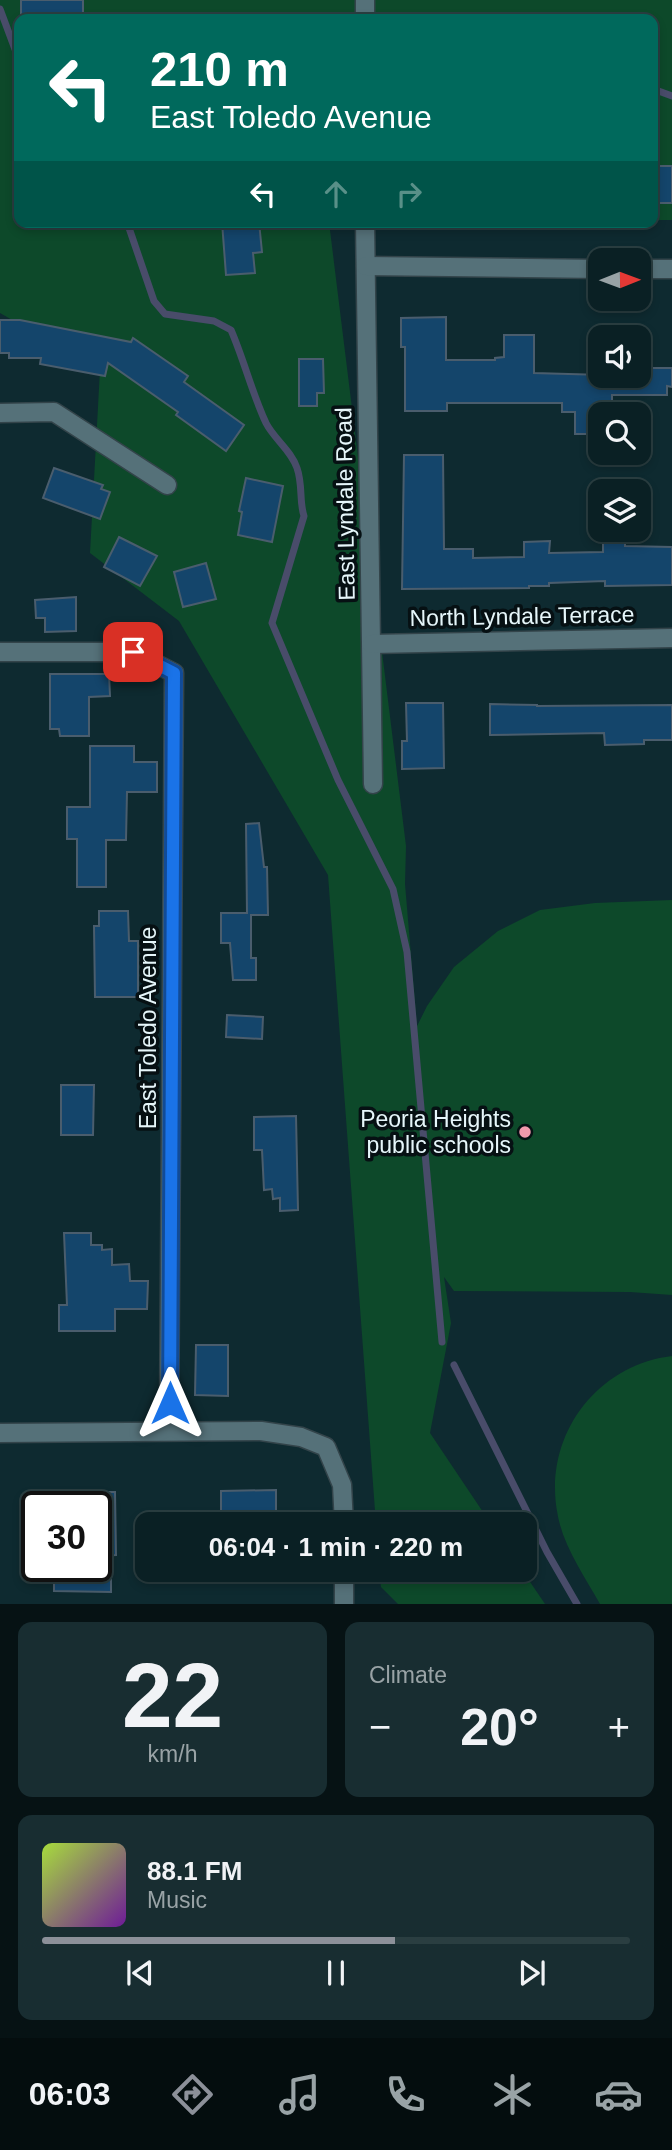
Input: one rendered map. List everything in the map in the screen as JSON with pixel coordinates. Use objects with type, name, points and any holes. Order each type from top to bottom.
[{"type":"street","name":"East Lyndale Road","points":[[365,228],[373,784]]},
{"type":"street","points":[[366,266],[588,269]]},
{"type":"street","points":[[651,269],[672,270]]},
{"type":"street","points":[[0,413],[54,412],[167,485]]},
{"type":"street","name":"North Lyndale Terrace","points":[[372,644],[672,638]]},
{"type":"street","name":"East Toledo Avenue","points":[[0,653],[133,652],[174,673],[170,1430]]},
{"type":"street","points":[[0,1433],[261,1430],[300,1437],[326,1447],[342,1485],[343,1512]]},
{"type":"street","points":[[344,1582],[344,1604]]},
{"type":"green space","points":[[0,0],[672,0],[672,220],[658,220],[658,14],[14,14],[14,228],[330,228],[406,846],[405,884],[417,1026],[427,1006],[454,967],[498,931],[540,910],[595,903],[672,900],[672,1295],[630,1292],[454,1291],[444,1277],[451,1323],[430,1433],[483,1512],[375,1512],[328,875],[179,621],[90,553],[100,370],[0,313]]},
{"type":"green space","points":[[672,1356],[672,1604],[600,1604],[574,1559],[560,1524],[555,1483],[559,1456],[568,1431],[581,1409],[599,1389],[620,1373],[645,1362]]},
{"type":"green space","points":[[380,1582],[530,1582],[545,1604],[398,1604],[381,1587]]},
{"type":"building","points":[[21,0],[83,0],[83,14],[21,14]]},
{"type":"building","points":[[658,166],[672,166],[672,203],[658,203]]},
{"type":"building","points":[[222,228],[260,228],[262,252],[253,253],[255,273],[226,275]]},
{"type":"building","points":[[446,317],[446,360],[495,360],[504,357],[504,335],[534,335],[534,373],[588,375],[588,388],[651,388],[651,368],[672,368],[672,387],[667,386],[667,395],[612,395],[612,402],[588,402],[588,434],[575,434],[575,412],[562,412],[562,403],[447,403],[447,411],[405,411],[405,347],[401,347],[401,318]]},
{"type":"building","points":[[0,320],[20,320],[131,342],[133,338],[188,376],[184,382],[244,425],[226,451],[176,415],[178,412],[108,363],[105,376],[40,364],[41,358],[9,358],[9,353],[0,353]]},
{"type":"building","points":[[299,359],[323,359],[324,393],[317,393],[317,406],[299,406]]},
{"type":"building","points":[[404,455],[443,455],[444,549],[473,549],[473,558],[524,557],[524,542],[550,541],[549,553],[603,552],[603,542],[625,542],[625,546],[672,547],[672,585],[605,586],[605,581],[549,583],[549,586],[529,588],[402,589]]},
{"type":"building","points":[[54,468],[103,485],[101,489],[110,492],[100,519],[43,498]]},
{"type":"building","points":[[246,478],[283,486],[272,542],[238,535],[242,512],[239,511]]},
{"type":"building","points":[[119,537],[157,556],[140,586],[104,567]]},
{"type":"building","points":[[206,563],[216,599],[183,607],[174,572]]},
{"type":"building","points":[[76,597],[76,631],[45,632],[45,618],[36,618],[35,600]]},
{"type":"building","points":[[50,674],[109,674],[110,696],[89,697],[89,736],[60,736],[59,729],[50,729]]},
{"type":"building","points":[[406,703],[443,703],[444,768],[402,769],[402,741],[407,741]]},
{"type":"building","points":[[490,704],[672,705],[672,740],[605,745],[604,733],[490,735]]},
{"type":"building","points":[[90,746],[134,746],[134,762],[157,762],[157,792],[127,792],[126,840],[106,840],[106,887],[77,887],[77,839],[67,839],[67,807],[90,807]]},
{"type":"building","points":[[259,823],[264,867],[267,867],[268,915],[251,915],[251,958],[256,958],[256,980],[233,980],[230,943],[221,943],[221,913],[247,913],[246,824]]},
{"type":"building","points":[[99,911],[128,911],[129,941],[138,941],[138,997],[95,997],[94,926],[99,926]]},
{"type":"building","points":[[227,1015],[263,1017],[262,1039],[226,1037]]},
{"type":"building","points":[[61,1085],[94,1085],[93,1135],[61,1135]]},
{"type":"building","points":[[296,1116],[298,1210],[280,1211],[280,1198],[273,1199],[272,1189],[264,1190],[262,1150],[254,1150],[254,1117]]},
{"type":"building","points":[[64,1233],[91,1233],[91,1245],[102,1245],[102,1250],[112,1249],[112,1265],[129,1264],[130,1281],[148,1281],[147,1309],[115,1309],[115,1331],[59,1331],[59,1305],[67,1305]]},
{"type":"building","points":[[196,1345],[228,1345],[228,1396],[195,1395]]},
{"type":"building","points":[[276,1490],[276,1512],[221,1512],[221,1491]]},
{"type":"building","points":[[112,1492],[115,1492],[116,1555],[112,1555]]},
{"type":"building","points":[[54,1582],[111,1582],[111,1592],[54,1591]]},
{"type":"waterway","points":[[0,9],[14,47]]},
{"type":"waterway","points":[[658,91],[672,96]]},
{"type":"waterway","points":[[129,228],[154,301],[165,314],[214,321],[231,330],[266,423],[291,456],[299,474],[304,516],[272,623],[338,780],[393,889],[407,952],[442,1342]]},
{"type":"waterway","points":[[454,1365],[547,1552],[577,1604]]},
{"type":"place","name":"Peoria Heights public schools","points":[[525,1132]]},
{"type":"route","points":[[133,652],[174,673],[170,1403]]}]
